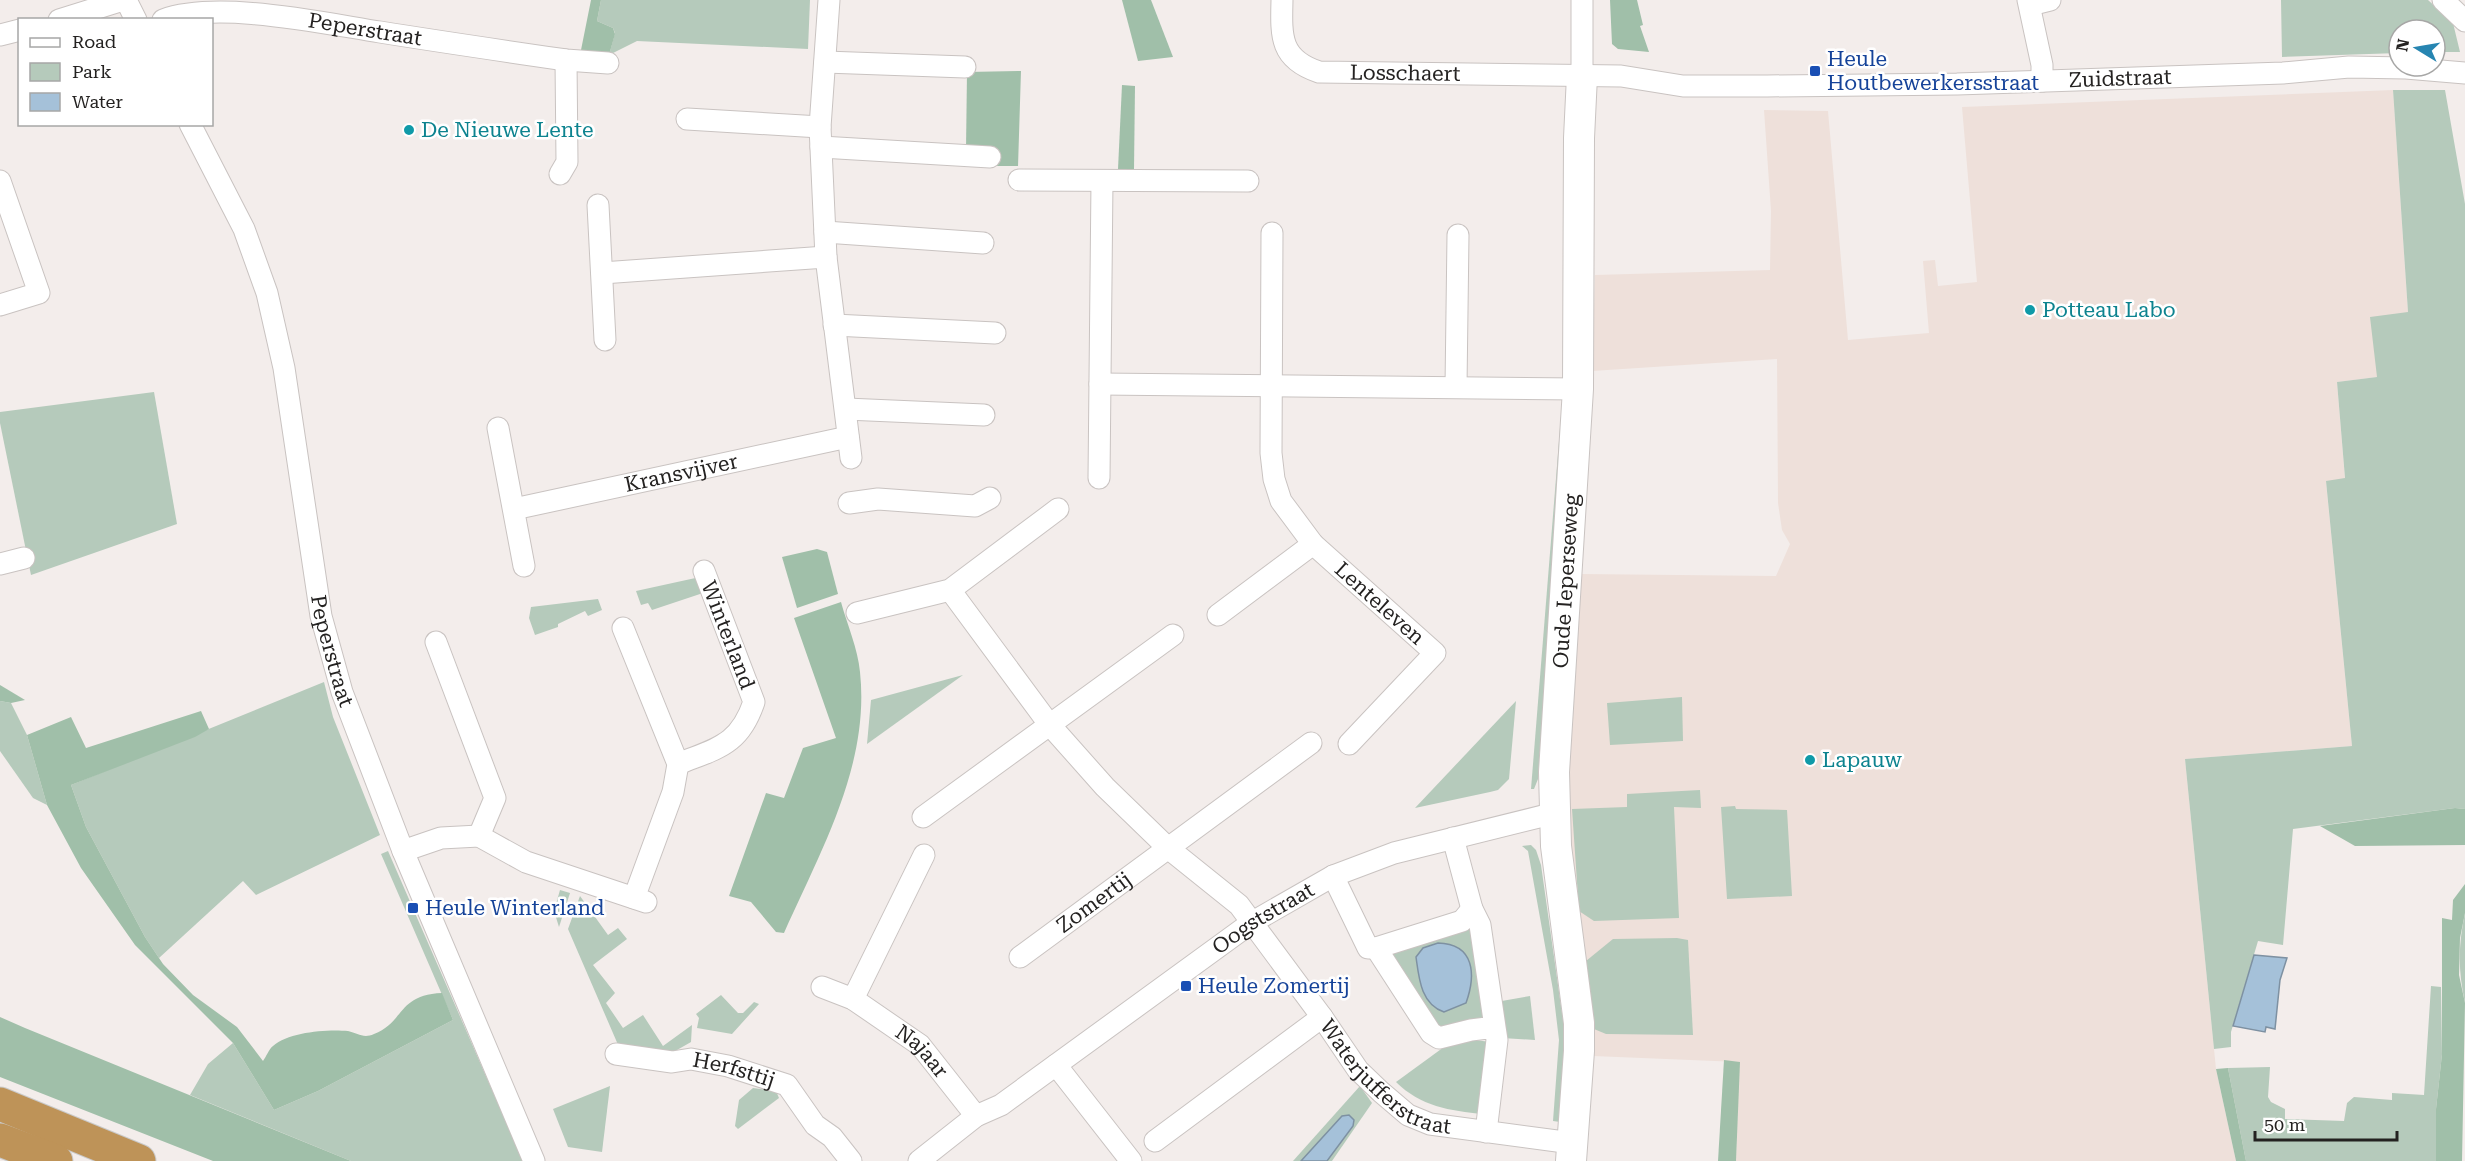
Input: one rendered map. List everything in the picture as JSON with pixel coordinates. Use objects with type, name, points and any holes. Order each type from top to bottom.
[{"type":"highway","points":[[0,1104],[139,1161]]},
{"type":"highway","points":[[0,1140],[56,1161]]},
{"type":"street","points":[[66,18],[125,0],[135,18]]},
{"type":"street","points":[[829,0],[820,137],[826,257],[851,458]]},
{"type":"street","name":"Losschaert","points":[[1282,0],[1284,45],[1291,58],[1302,67],[1319,72],[1582,76]]},
{"type":"street","name":"Oude Ieperseweg","points":[[1571,1152],[1579,1023],[1556,846],[1554,772],[1578,389],[1582,0]]},
{"type":"street","points":[[2042,81],[2042,65],[2029,2],[2050,0]]},
{"type":"street","points":[[2444,0],[2465,21]]},
{"type":"street","name":"Peperstraat","points":[[167,18],[211,10],[280,17],[566,60],[608,63]]},
{"type":"street","points":[[0,35],[18,30]]},
{"type":"street","points":[[560,174],[567,162],[566,60]]},
{"type":"street","points":[[825,62],[965,67]]},
{"type":"street","name":"Zuidstraat","points":[[1582,76],[1621,76],[1683,86],[1819,86],[2300,72],[2349,67],[2406,68],[2465,73]]},
{"type":"street","points":[[687,119],[990,157]]},
{"type":"street","name":"Peperstraat","points":[[191,126],[244,229],[267,294],[284,368],[321,616],[342,692],[403,851],[534,1161]]},
{"type":"street","points":[[1019,180],[1248,181]]},
{"type":"street","points":[[0,181],[39,293],[0,305]]},
{"type":"street","points":[[1099,478],[1102,181]]},
{"type":"street","points":[[598,205],[605,340]]},
{"type":"street","points":[[825,232],[982,243]]},
{"type":"street","name":"Lenteleven","points":[[1272,233],[1270,453],[1281,501],[1313,544],[1435,653],[1349,744]]},
{"type":"street","points":[[1456,387],[1458,235]]},
{"type":"street","points":[[602,273],[826,257]]},
{"type":"street","points":[[834,325],[995,333]]},
{"type":"street","points":[[1100,384],[1578,389]]},
{"type":"street","points":[[846,409],[984,416]]},
{"type":"street","points":[[498,428],[524,566]]},
{"type":"street","name":"Kransvijver","points":[[514,509],[848,437]]},
{"type":"street","points":[[849,502],[878,499],[975,506],[990,498]]},
{"type":"street","points":[[857,612],[950,590],[1058,509]]},
{"type":"street","points":[[1218,615],[1313,544]]},
{"type":"street","points":[[0,564],[24,558]]},
{"type":"street","name":"Winterland","points":[[678,764],[729,743],[747,721],[754,702],[704,571]]},
{"type":"street","points":[[950,590],[1049,724],[1105,787],[1168,848],[1239,905],[1251,923]]},
{"type":"street","points":[[403,851],[441,837],[479,836],[526,862],[640,900],[673,792],[678,764],[623,628]]},
{"type":"street","points":[[922,817],[1173,634]]},
{"type":"street","points":[[436,642],[495,798],[479,836]]},
{"type":"street","name":"Zomertij","points":[[1020,957],[1311,743]]},
{"type":"street","name":"Oogststraat","points":[[919,1161],[976,1116],[1001,1105],[1251,923],[1333,876],[1394,853],[1555,813]]},
{"type":"street","points":[[1453,838],[1472,909],[1480,925],[1497,1040],[1486,1132]]},
{"type":"street","points":[[853,999],[924,855]]},
{"type":"street","points":[[1333,876],[1368,948],[1376,948],[1462,921],[1472,909]]},
{"type":"street","name":"Waterjufferstraat","points":[[1251,923],[1322,1017],[1358,1070],[1408,1115],[1430,1124],[1486,1132],[1571,1152]]},
{"type":"street","points":[[1376,948],[1431,1033],[1439,1038],[1495,1027]]},
{"type":"street","name":"Najaar","points":[[822,987],[853,999],[920,1045],[976,1116]]},
{"type":"street","points":[[1155,1141],[1322,1017]]},
{"type":"street","name":"Herfsttij","points":[[616,1054],[672,1062],[691,1059],[728,1066],[787,1085],[815,1125],[832,1137],[851,1161]]},
{"type":"street","points":[[1056,1065],[1131,1161]]},
{"type":"shaded area","points":[[2393,90],[2408,312],[2377,377],[2337,382],[2345,479],[2326,482],[2352,746],[2185,759],[2216,1069],[2236,1161],[1736,1161],[1739,1062],[1593,1056],[1575,908],[1565,764],[1581,574],[1776,576],[1790,544],[1782,530],[1778,503],[1777,359],[1592,371],[1595,275],[1770,270],[1771,211],[1764,110],[1828,111],[1848,340],[1929,333],[1923,261],[1935,260],[1938,286],[1977,282],[1962,107]]},
{"type":"green space","points":[[591,0],[601,0],[597,21],[613,28],[615,34],[609,55],[580,55]]},
{"type":"green space","points":[[601,0],[810,0],[808,49],[637,41],[609,55],[615,33],[613,28],[597,21]]},
{"type":"green space","points":[[1122,0],[1151,0],[1173,57],[1138,61]]},
{"type":"green space","points":[[1610,0],[1637,0],[1643,25],[1640,26],[1649,52],[1618,49],[1612,44]]},
{"type":"green space","points":[[2281,0],[2428,0],[2453,23],[2460,52],[2447,52],[2447,18],[2387,18],[2387,53],[2282,57]]},
{"type":"green space","points":[[1021,71],[1018,166],[994,166],[966,150],[967,72]]},
{"type":"green space","points":[[1122,85],[1135,86],[1134,169],[1118,169]]},
{"type":"green space","points":[[2393,90],[2445,90],[2465,204],[2465,809],[2455,808],[2293,829],[2283,945],[2258,941],[2231,1032],[2231,1047],[2214,1049],[2185,759],[2352,746],[2326,481],[2345,478],[2337,382],[2377,377],[2370,317],[2408,312]]},
{"type":"green space","points":[[154,392],[177,524],[31,575],[0,423],[0,412]]},
{"type":"green space","points":[[1561,416],[1563,416],[1538,779],[1534,789],[1531,789]]},
{"type":"green space","points":[[817,549],[827,552],[838,594],[797,608],[782,557]]},
{"type":"green space","points":[[700,577],[706,592],[652,610],[648,603],[641,605],[636,591]]},
{"type":"green space","points":[[598,599],[602,610],[588,616],[585,611],[558,624],[558,627],[535,635],[529,618],[531,607]]},
{"type":"green space","points":[[841,602],[859,663],[861,707],[858,740],[840,806],[827,838],[784,933],[776,932],[751,902],[729,896],[766,793],[784,798],[803,748],[836,738],[794,618]]},
{"type":"green space","points":[[963,675],[867,744],[871,700]]},
{"type":"green space","points":[[324,682],[333,717],[380,835],[256,895],[243,881],[159,958],[145,937],[86,827],[71,785]]},
{"type":"green space","points":[[0,685],[25,700],[11,703],[0,701]]},
{"type":"green space","points":[[1682,697],[1683,741],[1610,745],[1607,703]]},
{"type":"green space","points":[[0,701],[11,703],[27,735],[47,805],[33,798],[0,751]]},
{"type":"green space","points":[[1516,701],[1509,779],[1498,790],[1415,808]]},
{"type":"green space","points":[[201,711],[209,729],[195,737],[71,785],[86,827],[145,937],[163,964],[193,995],[237,1027],[263,1061],[270,1049],[280,1041],[309,1032],[348,1031],[364,1036],[374,1034],[391,1023],[409,1004],[427,995],[442,993],[453,1020],[318,1091],[274,1110],[233,1043],[135,945],[81,868],[47,805],[27,735],[71,717],[86,748]]},
{"type":"green space","points":[[1700,790],[1701,808],[1674,807],[1679,918],[1594,921],[1579,911],[1572,809],[1627,807],[1627,794]]},
{"type":"green space","points":[[1735,806],[1736,809],[1787,810],[1792,896],[1727,899],[1721,807]]},
{"type":"green space","points":[[2455,808],[2465,809],[2465,845],[2355,846],[2320,826]]},
{"type":"green space","points":[[1531,845],[1536,850],[1541,865],[1563,1020],[1565,1053],[1560,1122],[1553,1121],[1559,1040],[1553,990],[1528,851],[1522,846]]},
{"type":"green space","points":[[388,851],[523,1161],[351,1161],[190,1095],[208,1064],[233,1043],[274,1110],[318,1091],[453,1020],[381,854]]},
{"type":"green space","points":[[2465,884],[2465,913],[2460,938],[2459,975],[2465,1003],[2462,1161],[2436,1161],[2436,1109],[2442,1054],[2442,918],[2452,920],[2453,900]]},
{"type":"green space","points":[[560,890],[570,893],[559,927],[554,911]]},
{"type":"green space","points":[[580,896],[608,935],[618,928],[627,939],[593,965],[615,993],[606,1003],[623,1028],[643,1015],[663,1046],[692,1025],[691,1042],[670,1054],[619,1047],[568,929]]},
{"type":"green space","points":[[2465,913],[2465,1003],[2460,958]]},
{"type":"green space","points":[[1473,922],[1489,1017],[1434,1030],[1382,950]]},
{"type":"green space","points":[[1677,938],[1688,940],[1693,1035],[1606,1034],[1594,1029],[1586,961],[1613,939]]},
{"type":"green space","points":[[2431,986],[2441,987],[2442,1054],[2436,1109],[2436,1161],[2246,1161],[2228,1068],[2270,1067],[2268,1097],[2271,1102],[2285,1109],[2285,1119],[2344,1121],[2347,1103],[2354,1097],[2392,1100],[2392,1093],[2424,1095]]},
{"type":"green space","points":[[721,995],[738,1013],[743,1013],[754,1002],[759,1004],[732,1034],[697,1028],[699,1018],[696,1014]]},
{"type":"green space","points":[[1530,996],[1535,1040],[1502,1038],[1496,1002]]},
{"type":"green space","points":[[0,1017],[351,1161],[213,1161],[0,1077]]},
{"type":"green space","points":[[1466,1039],[1491,1042],[1483,1114],[1459,1111],[1425,1102],[1396,1082],[1444,1047]]},
{"type":"green space","points":[[1724,1060],[1740,1062],[1736,1161],[1718,1161]]},
{"type":"green space","points":[[2228,1068],[2246,1161],[2236,1161],[2216,1069]]},
{"type":"green space","points":[[610,1086],[602,1152],[568,1147],[553,1109]]},
{"type":"green space","points":[[1360,1086],[1372,1103],[1332,1161],[1293,1161]]},
{"type":"green space","points":[[753,1088],[776,1091],[779,1098],[738,1129],[735,1126],[739,1100]]},
{"type":"water","points":[[1438,943],[1450,945],[1466,955],[1471,972],[1466,1003],[1444,1012],[1430,1003],[1422,990],[1416,957],[1423,948]]},
{"type":"water","points":[[2254,955],[2287,958],[2280,980],[2275,1029],[2266,1027],[2265,1032],[2233,1026]]},
{"type":"water","points":[[1349,1115],[1354,1120],[1353,1126],[1327,1161],[1301,1161],[1342,1116]]},
{"type":"place","name":"Heule Houtbewerkersstraat","points":[[1815,71]]},
{"type":"place","name":"De Nieuwe Lente","points":[[409,130]]},
{"type":"place","name":"Potteau Labo","points":[[2030,310]]},
{"type":"place","name":"Lapauw","points":[[1810,760]]},
{"type":"place","name":"Heule Winterland","points":[[413,908]]},
{"type":"place","name":"Heule Zomertij","points":[[1186,986]]}]
